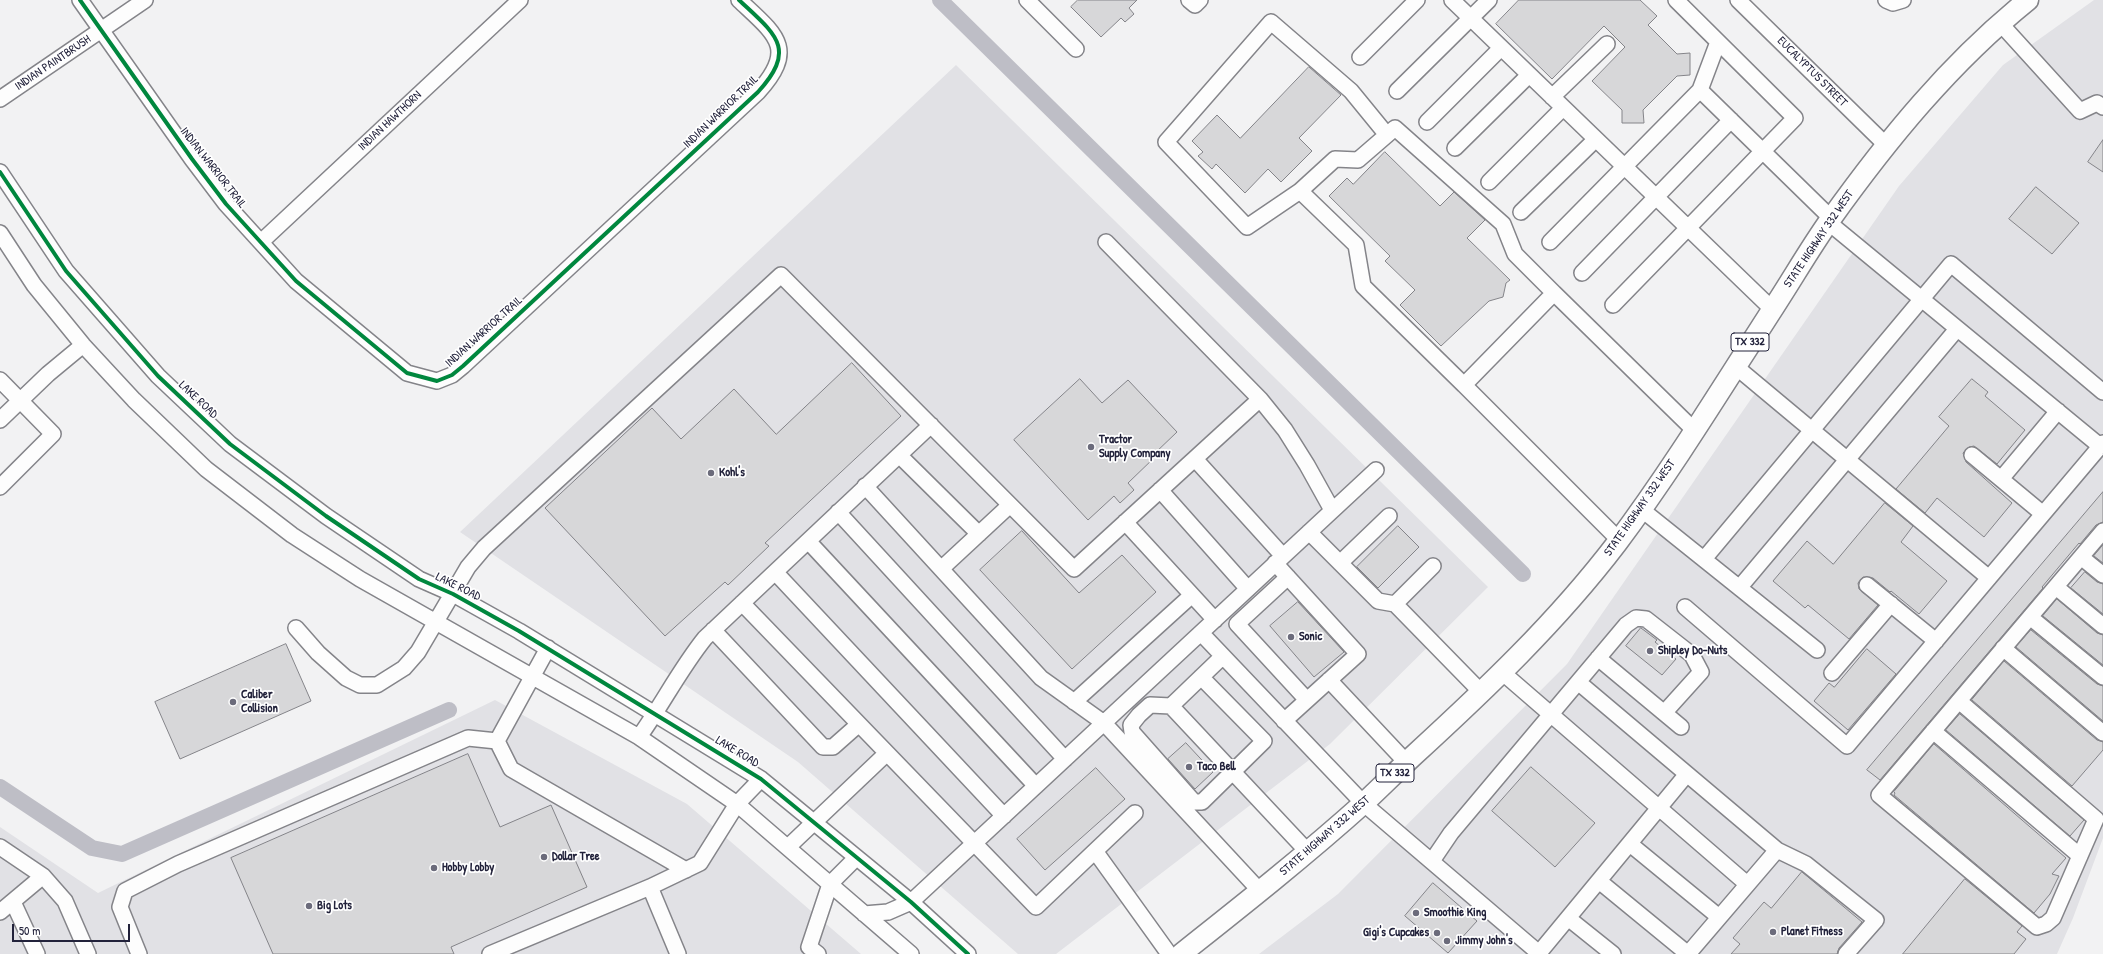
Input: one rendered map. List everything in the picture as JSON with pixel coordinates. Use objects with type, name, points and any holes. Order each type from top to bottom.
[{"type":"main road","name":"STATE HIGHWAY 332 WEST","points":[[1181,954],[1260,891],[1363,803],[1503,673],[1557,617],[1619,540],[1641,509],[1694,430],[1829,220],[1886,145],[1955,65],[2000,23],[2028,0]]},
{"type":"street","name":"INDIAN WARRIOR TRAIL","points":[[80,0],[192,160],[226,204],[296,281],[407,374],[437,381],[452,375],[772,77],[779,63],[779,48],[774,35],[739,0]]},
{"type":"street","name":"INDIAN PAINTBRUSH","points":[[0,99],[145,0]]},
{"type":"street","name":"INDIAN HAWTHORN","points":[[261,242],[520,0]]},
{"type":"street","points":[[1189,0],[1195,5],[1200,0]]},
{"type":"street","points":[[1360,57],[1418,0]]},
{"type":"street","points":[[1452,0],[1772,309]]},
{"type":"street","points":[[1397,91],[1489,0]]},
{"type":"street","points":[[1613,305],[1795,118],[1676,0]]},
{"type":"street","name":"EUCALYPTUS STREET","points":[[1738,0],[1886,145]]},
{"type":"street","points":[[1886,0],[1892,3],[1903,0]]},
{"type":"street","points":[[1030,1],[1076,49]]},
{"type":"street","points":[[1387,135],[1351,91],[1271,22],[1166,142],[1247,227],[1300,191],[1335,159],[1358,160],[1387,135],[1395,128],[1503,224],[1516,254],[1694,430]]},
{"type":"street","points":[[2000,23],[2080,111],[2097,103],[2103,107]]},
{"type":"street","points":[[1550,242],[1700,90],[1718,42]]},
{"type":"street","points":[[1552,97],[1607,44]]},
{"type":"street","points":[[1427,122],[1501,48]]},
{"type":"street","points":[[1455,148],[1530,75]]},
{"type":"street","points":[[1685,607],[1847,746],[2102,444],[2058,412],[1921,299],[1829,220],[1700,90]]},
{"type":"street","points":[[1489,182],[1563,108]]},
{"type":"street","points":[[1582,274],[1731,120]]},
{"type":"street","points":[[1521,212],[1596,139]]},
{"type":"street","name":"LAKE ROAD","points":[[0,172],[66,271],[158,376],[224,438],[333,521],[419,579],[453,594],[548,648],[761,779],[911,902],[968,954]]},
{"type":"street","points":[[1300,191],[1356,245],[1363,286],[1619,540]]},
{"type":"street","points":[[0,233],[34,285],[83,345],[134,400],[212,473],[292,535],[360,579],[532,678],[639,737],[738,804],[864,914],[906,953]]},
{"type":"street","points":[[1106,242],[1260,399],[1285,430],[1308,465],[1332,510]]},
{"type":"street","points":[[1704,559],[1950,264],[2103,392]]},
{"type":"street","points":[[296,628],[318,653],[346,678],[366,686],[377,685],[404,668],[418,652],[468,567],[484,548],[781,275],[1074,569],[1260,399]]},
{"type":"street","points":[[1464,385],[1554,293]]},
{"type":"street","points":[[1740,587],[1957,329]]},
{"type":"street","points":[[0,420],[48,374],[83,345]]},
{"type":"street","points":[[1735,366],[1989,578]]},
{"type":"street","points":[[0,380],[53,434],[0,487]]},
{"type":"street","points":[[2001,479],[2058,412]]},
{"type":"street","points":[[639,737],[656,714],[688,659],[713,630],[931,425]]},
{"type":"street","points":[[899,455],[978,534]]},
{"type":"street","points":[[1972,455],[2043,514]]},
{"type":"street","points":[[1195,459],[1279,560],[1288,577],[1358,654],[1284,721]]},
{"type":"street","points":[[864,914],[888,912],[911,902],[1376,470]]},
{"type":"street","points":[[865,486],[1041,678],[1104,723],[1260,891]]},
{"type":"street","points":[[1160,490],[1248,588]]},
{"type":"street","points":[[941,569],[1010,505]]},
{"type":"street","points":[[1641,509],[1817,650]]},
{"type":"street","points":[[838,512],[1065,759]]},
{"type":"street","points":[[1340,563],[1389,516]]},
{"type":"street","points":[[1125,522],[1215,620]]},
{"type":"street","points":[[1959,701],[2096,820],[2052,918],[2046,924],[2037,927],[1879,795],[2103,531]]},
{"type":"street","points":[[1309,532],[1378,601],[1395,604],[1482,693]]},
{"type":"street","points":[[808,540],[1036,786]]},
{"type":"street","points":[[2081,557],[2103,575]]},
{"type":"street","points":[[1395,604],[1433,566]]},
{"type":"street","points":[[775,572],[1004,816]]},
{"type":"street","points":[[1288,577],[1237,624],[1307,700]]},
{"type":"street","points":[[1867,584],[1936,641]]},
{"type":"street","points":[[2056,587],[2103,626]]},
{"type":"street","points":[[1074,702],[1192,596]]},
{"type":"street","points":[[742,602],[1036,907],[1135,813]]},
{"type":"street","points":[[1832,673],[1891,604]]},
{"type":"street","points":[[2030,617],[2103,677]]},
{"type":"street","points":[[1432,861],[1451,833],[1626,625],[1636,618],[1646,619],[1692,655],[1701,672],[1664,713]]},
{"type":"street","points":[[713,630],[823,747],[833,747],[859,724]]},
{"type":"street","points":[[1201,633],[1363,803],[1540,953],[1687,774]]},
{"type":"street","points":[[497,741],[548,648]]},
{"type":"street","points":[[2003,648],[2103,734]]},
{"type":"street","points":[[1171,706],[1223,656]]},
{"type":"street","points":[[1598,658],[1681,727]]},
{"type":"street","points":[[1503,673],[1747,884]]},
{"type":"street","points":[[1201,677],[1264,741],[1232,772],[1202,802],[1194,802],[1132,732],[1132,725],[1139,715],[1150,705],[1171,706],[1232,772],[1307,852]]},
{"type":"street","points":[[1329,680],[1406,762]]},
{"type":"street","points":[[1578,682],[1777,850],[1806,864],[1876,920],[1846,954]]},
{"type":"street","points":[[1933,731],[2080,856]]},
{"type":"street","points":[[139,954],[120,907],[125,891],[178,864],[468,738],[497,741]]},
{"type":"street","points":[[497,741],[511,769],[686,870]]},
{"type":"street","points":[[788,847],[887,754]]},
{"type":"street","points":[[490,954],[650,887],[700,863],[738,804],[761,779]]},
{"type":"street","points":[[1630,844],[1720,917]]},
{"type":"street","points":[[0,847],[43,876],[65,901],[88,954]]},
{"type":"street","points":[[1599,881],[1688,954],[1777,850]]},
{"type":"street","points":[[1095,851],[1169,954]]},
{"type":"street","points":[[809,952],[830,884],[856,858]]},
{"type":"street","points":[[0,912],[43,876]]},
{"type":"street","points":[[650,887],[678,954]]},
{"type":"street","points":[[12,902],[37,954]]},
{"type":"street","points":[[1568,918],[1612,954]]},
{"type":"shaded area","points":[[2094,0],[2103,0],[2103,838],[2073,918],[2057,954],[1259,954],[1338,894],[1567,664],[1899,186],[2003,65]]},
{"type":"shaded area","points":[[956,65],[1488,587],[1330,744],[1056,954],[1018,954],[798,762],[460,532]]},
{"type":"shaded area","points":[[495,700],[687,804],[861,954],[0,954],[0,827],[98,893]]},
{"type":"building","points":[[1078,0],[1137,0],[1129,8],[1134,14],[1125,22],[1121,18],[1101,37],[1071,7]]},
{"type":"building","points":[[1519,0],[1640,0],[1657,16],[1648,25],[1677,54],[1690,53],[1690,75],[1677,76],[1643,110],[1644,123],[1622,123],[1622,110],[1592,81],[1625,47],[1604,26],[1552,79],[1496,24]]},
{"type":"building","points":[[1309,67],[1341,95],[1299,138],[1312,151],[1281,182],[1268,169],[1245,193],[1216,164],[1212,169],[1198,156],[1203,152],[1192,141],[1217,115],[1240,138]]},
{"type":"building","points":[[2103,140],[2103,172],[2088,162]]},
{"type":"building","points":[[1385,152],[1440,206],[1454,192],[1485,220],[1467,238],[1510,280],[1506,283],[1503,297],[1489,301],[1441,346],[1400,305],[1415,290],[1385,261],[1390,256],[1329,196],[1347,178],[1353,184]]},
{"type":"building","points":[[2036,187],[2079,223],[2052,254],[2009,219]]},
{"type":"building","name":"Kohl's","points":[[852,363],[901,416],[765,543],[769,546],[728,585],[725,582],[665,636],[545,508],[652,408],[681,439],[734,389],[776,434]]},
{"type":"building","name":"Tractor Supply Company","points":[[1080,379],[1102,403],[1128,380],[1177,432],[1154,454],[1156,456],[1128,483],[1134,490],[1120,503],[1114,496],[1088,520],[1014,440]]},
{"type":"building","points":[[1972,379],[1988,392],[1985,396],[2025,430],[1997,464],[1974,446],[1969,447],[1963,453],[1966,462],[2012,503],[1984,537],[1937,498],[1925,513],[1896,489],[1949,426],[1939,417]]},
{"type":"building","points":[[2103,492],[2103,522],[2096,525],[2080,544],[2079,543],[2042,587],[2043,588],[1880,780],[1867,770]]},
{"type":"building","points":[[1885,503],[1913,526],[1901,542],[1947,581],[1919,614],[1873,578],[1863,577],[1858,583],[1859,589],[1878,605],[1849,639],[1808,605],[1805,608],[1773,581],[1807,541],[1833,564]]},
{"type":"building","points":[[1398,526],[1419,547],[1378,588],[1357,567]]},
{"type":"building","points":[[1022,531],[1079,593],[1122,555],[1156,592],[1072,669],[980,570]]},
{"type":"building","points":[[2103,545],[2103,563],[2094,556]]},
{"type":"building","points":[[2085,572],[2097,582],[2103,584],[2103,614],[2071,588]]},
{"type":"building","points":[[2057,599],[2097,633],[2103,635],[2103,665],[2043,616]]},
{"type":"building","points":[[1298,602],[1344,652],[1314,677],[1270,626]]},
{"type":"building","name":"Shipley Do-Nuts","points":[[1641,628],[1657,640],[1655,642],[1676,659],[1662,675],[1626,646]]},
{"type":"building","points":[[2031,630],[2097,684],[2103,686],[2103,721],[2016,647]]},
{"type":"building","name":"Caliber Collision","points":[[286,644],[311,701],[180,759],[155,702]]},
{"type":"building","points":[[1867,649],[1896,674],[1848,730],[1814,701],[1829,683],[1834,687]]},
{"type":"building","points":[[2004,661],[2097,740],[2103,742],[2103,750],[2072,786],[1972,700]]},
{"type":"building","points":[[1960,714],[2084,820],[2070,836],[1946,730]]},
{"type":"building","name":"Taco Bell","points":[[1186,743],[1213,772],[1195,789],[1168,759]]},
{"type":"building","points":[[1934,744],[2066,858],[2052,874],[2059,876],[2050,894],[2034,913],[1894,795],[1894,792]]},
{"type":"building","points":[[468,754],[500,827],[551,805],[587,887],[451,947],[454,954],[273,954],[231,858]]},
{"type":"building","points":[[1531,767],[1595,823],[1555,867],[1492,811]]},
{"type":"building","points":[[1096,768],[1125,799],[1045,870],[1017,839]]},
{"type":"building","points":[[1802,872],[1862,922],[1839,948],[1837,954],[1731,954],[1740,944],[1733,938],[1764,902],[1771,908]]},
{"type":"building","points":[[1965,879],[2022,926],[2017,932],[2026,939],[2014,954],[1903,954]]},
{"type":"building","points":[[1433,883],[1477,921],[1448,953],[1405,916]]},
{"type":"waterway","points":[[940,0],[1523,574]]},
{"type":"waterway","points":[[0,787],[92,848],[122,854],[449,710]]},
{"type":"cycle path","points":[[80,0],[192,159],[226,204],[296,281],[407,373],[437,381],[452,375],[463,366],[758,92],[770,77],[777,64],[779,53],[777,42],[763,23],[739,0]]},
{"type":"cycle path","points":[[0,172],[66,271],[158,376],[230,444],[326,516],[419,579],[453,594],[519,631],[761,779],[911,902],[968,954]]},
{"type":"place","name":"Tractor Supply Company","points":[[1091,447]]},
{"type":"place","name":"Kohl's","points":[[711,473]]},
{"type":"place","name":"Sonic","points":[[1291,637]]},
{"type":"place","name":"Shipley Do-Nuts","points":[[1650,651]]},
{"type":"place","name":"Caliber Collision","points":[[233,702]]},
{"type":"place","name":"Taco Bell","points":[[1189,767]]},
{"type":"place","name":"Dollar Tree","points":[[544,857]]},
{"type":"place","name":"Hobby Lobby","points":[[434,868]]},
{"type":"place","name":"Big Lots","points":[[309,906]]},
{"type":"place","name":"Smoothie King","points":[[1416,913]]},
{"type":"place","name":"Planet Fitness","points":[[1773,932]]},
{"type":"place","name":"Gigi's Cupcakes","points":[[1437,933]]},
{"type":"place","name":"Jimmy John's","points":[[1447,941]]}]
